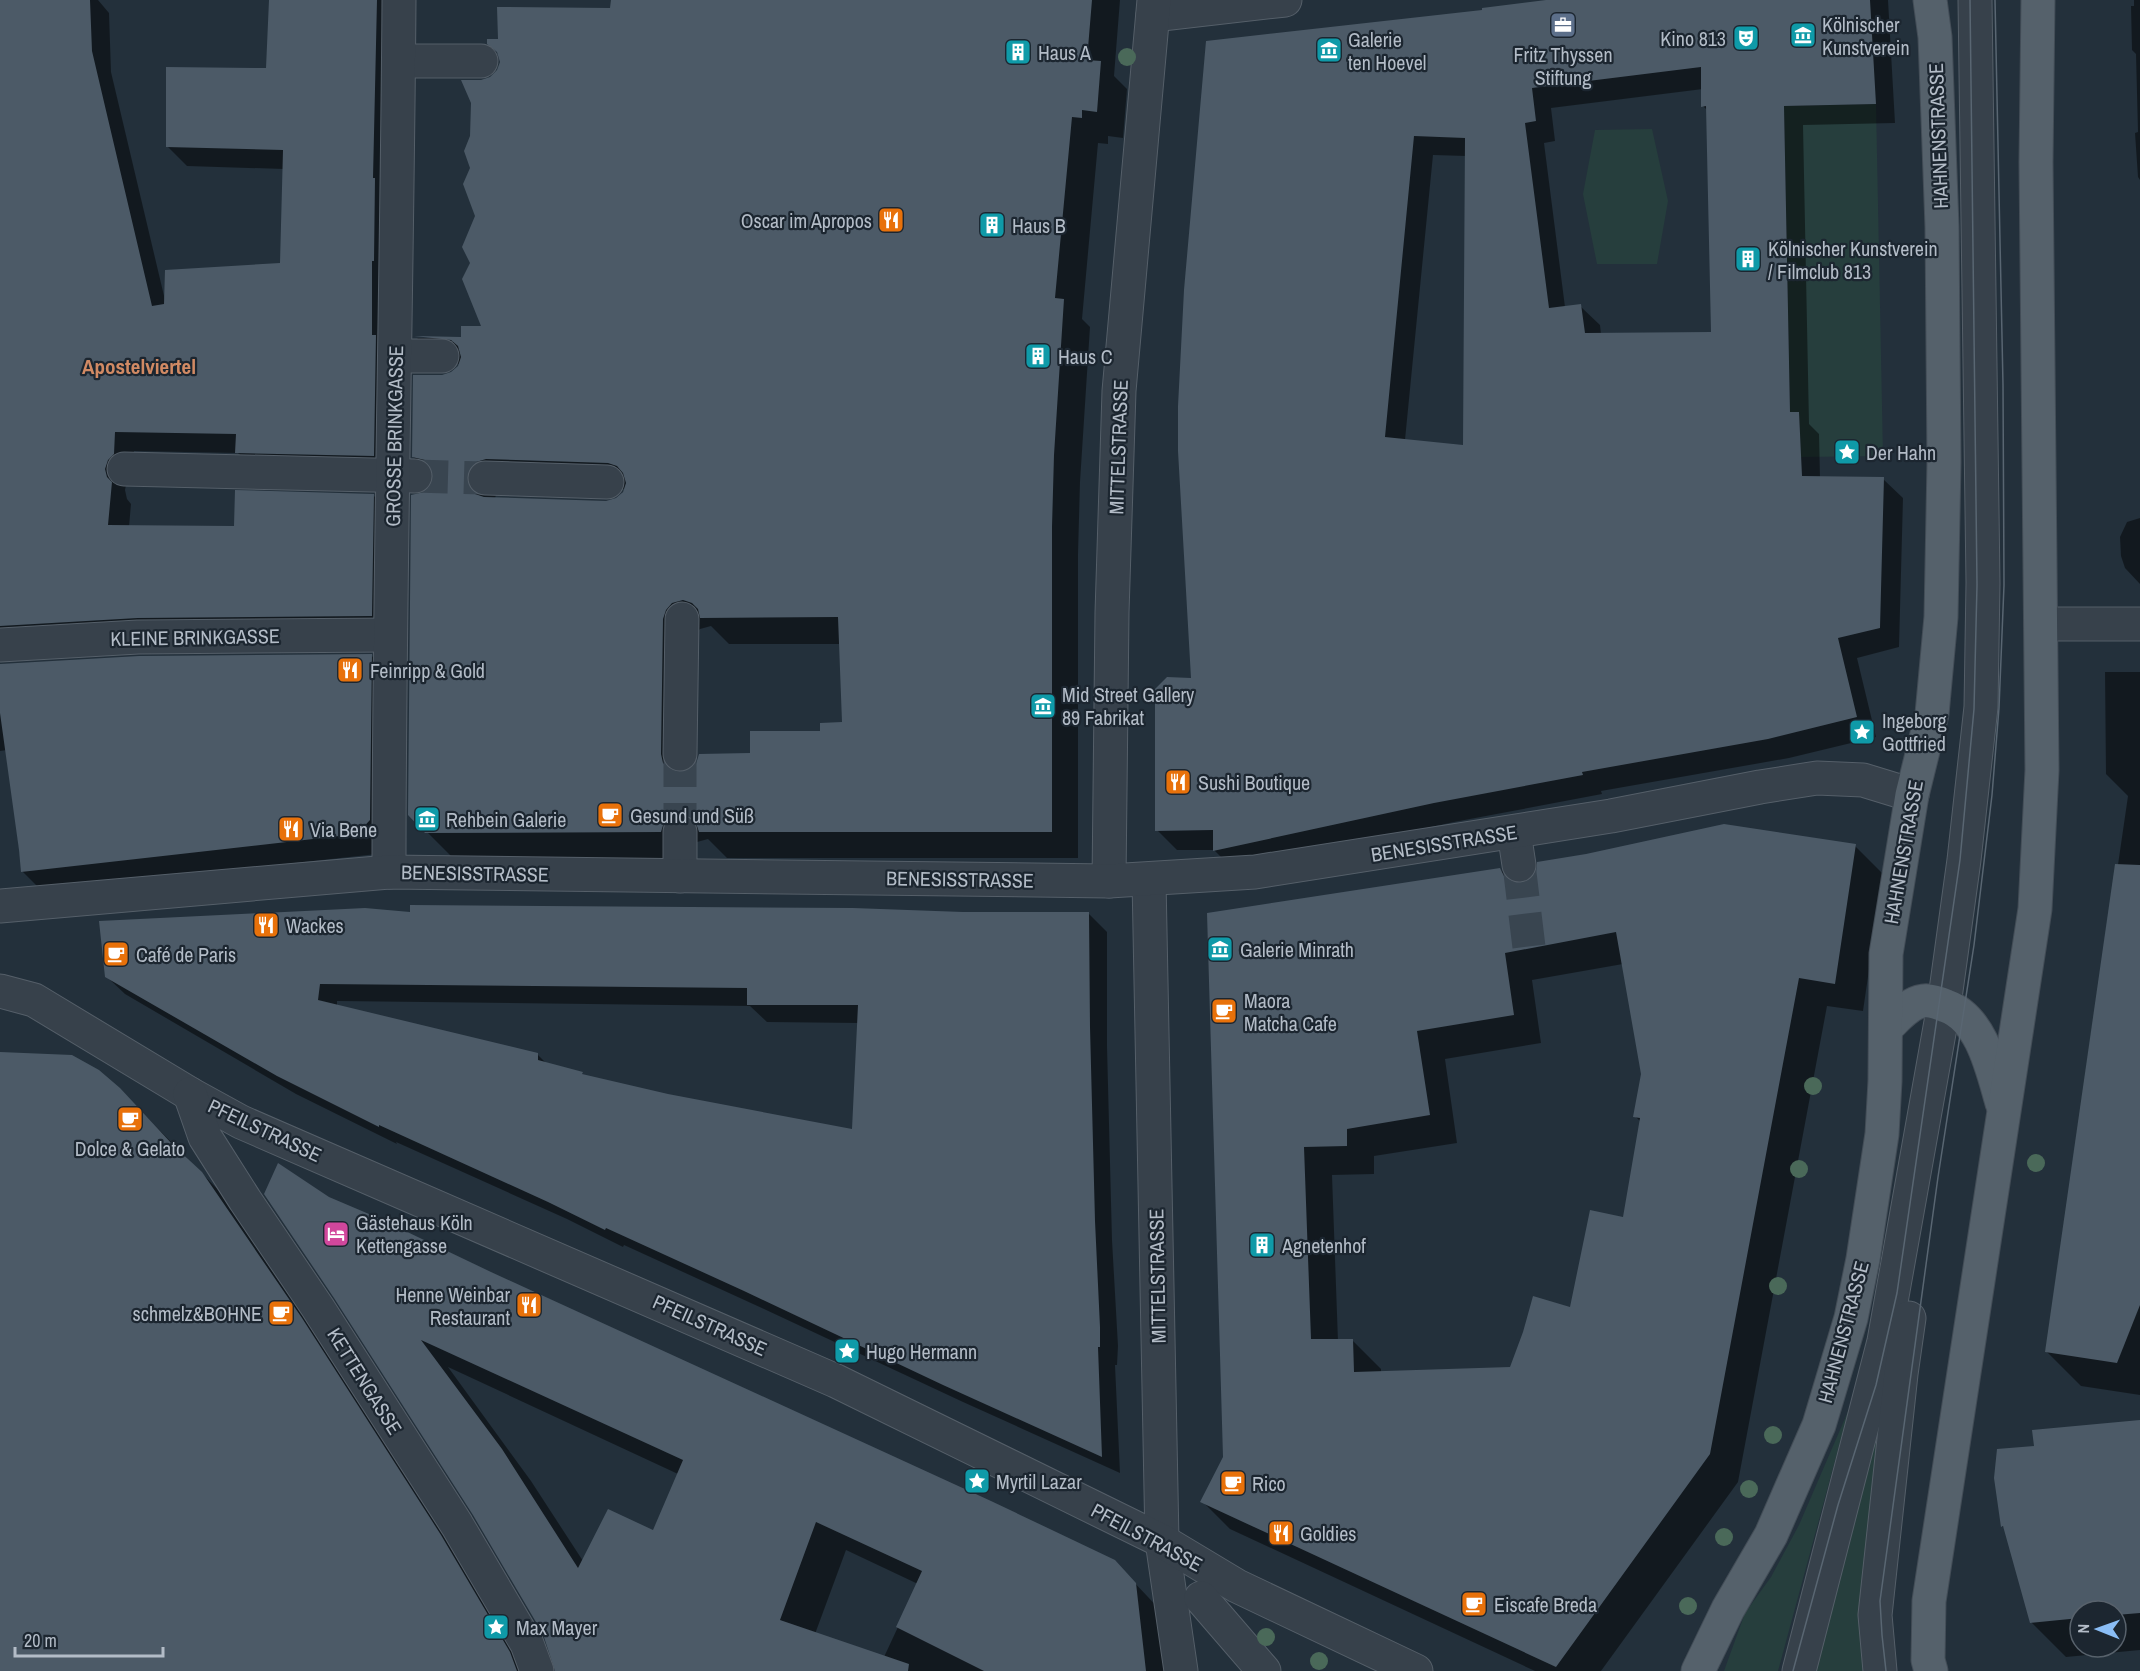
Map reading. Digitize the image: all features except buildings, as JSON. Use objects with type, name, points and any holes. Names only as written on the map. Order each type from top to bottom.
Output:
[{"type":"main road","name":"HAHNENSTRASSE","points":[[1698,1671],[1728,1609],[1771,1535],[1819,1425],[1851,1318],[1863,1259],[1882,1134],[1885,1081],[1886,954],[1912,795],[1932,714],[1942,605],[1944,462],[1942,227],[1935,37],[1930,0]]},
{"type":"main road","points":[[1931,1671],[1928,1660],[1929,1601],[2035,909],[2042,770],[2036,162],[2038,0]]},
{"type":"main road","points":[[1886,1028],[1908,1008],[1923,1001],[1950,1007],[1963,1014],[1985,1048],[2004,1110]]},
{"type":"street","name":"GROSSE BRINKGASSE","points":[[389,872],[389,635],[404,476],[396,356],[399,0]]},
{"type":"street","points":[[1153,8],[1285,0]]},
{"type":"street","points":[[1880,1671],[1875,1615],[1901,1374],[1950,1007],[1981,707],[1983,584],[1975,0]]},
{"type":"street","points":[[1798,1671],[1884,1341],[1950,1007],[1984,818],[1994,665],[1996,242],[1990,0]]},
{"type":"street","name":"MITTELSTRASSE","points":[[1109,881],[1112,613],[1119,391],[1153,8]]},
{"type":"street","points":[[399,61],[480,61]]},
{"type":"street","points":[[396,356],[442,356]]},
{"type":"street","points":[[123,469],[404,476]]},
{"type":"street","points":[[485,478],[607,482]]},
{"type":"street","points":[[680,754],[682,619]]},
{"type":"street","points":[[2042,624],[2140,624]]},
{"type":"street","name":"KLEINE BRINKGASSE","points":[[0,645],[138,637],[389,635]]},
{"type":"street","name":"BENESISSTRASSE","points":[[0,906],[389,872],[1149,880],[1255,872],[1514,832],[1633,812],[1760,786],[1817,778],[1863,780],[1912,795]]},
{"type":"street","points":[[680,832],[680,876]]},
{"type":"street","points":[[1514,832],[1519,865]]},
{"type":"street","name":"MITTELSTRASSE","points":[[1149,880],[1162,1541],[1181,1671]]},
{"type":"street","name":"PFEILSTRASSE","points":[[0,991],[34,1000],[241,1122],[836,1381],[1162,1541],[1237,1586],[1416,1671]]},
{"type":"street","name":"KETTENGASSE","points":[[190,1094],[205,1137],[457,1525],[526,1644],[537,1671]]},
{"type":"street","points":[[1202,1598],[1264,1671]]},
{"type":"green space","points":[[1876,104],[1883,456],[1801,457],[1799,413],[1790,412],[1784,106]]},
{"type":"green space","points":[[1652,129],[1668,201],[1657,264],[1597,264],[1583,194],[1595,130]]},
{"type":"green space","points":[[1891,1365],[1868,1671],[1806,1671]]},
{"type":"green space","points":[[1849,1409],[1778,1671],[1724,1671],[1745,1613],[1771,1577],[1799,1525]]},
{"type":"tunnel","points":[[415,476],[485,478]]},
{"type":"tunnel","points":[[680,754],[680,832]]},
{"type":"tunnel","points":[[1519,865],[1529,947]]},
{"type":"tram line","points":[[1793,1671],[1838,1505],[1876,1385],[1897,1293],[1960,860],[1974,709],[1977,585],[1970,0]]},
{"type":"tram line","points":[[1886,1671],[1880,1601],[1938,1177],[1974,945],[1992,795],[1999,708],[2004,585],[2003,385],[1995,0]]},
{"type":"place","name":"Fritz Thyssen Stiftung","points":[[1563,25]]},
{"type":"place","name":"Kölnischer Kunstverein","points":[[1803,35]]},
{"type":"place","name":"Kino 813","points":[[1746,38]]},
{"type":"place","name":"Galerie ten Hoevel","points":[[1329,50]]},
{"type":"place","name":"Haus A","points":[[1018,52]]},
{"type":"place","name":"Oscar im Apropos","points":[[891,220]]},
{"type":"place","name":"Haus B","points":[[992,225]]},
{"type":"place","name":"Kölnischer Kunstverein / Filmclub 813","points":[[1748,259]]},
{"type":"place","name":"Haus C","points":[[1038,356]]},
{"type":"place","name":"Der Hahn","points":[[1847,452]]},
{"type":"place","name":"Feinripp & Gold","points":[[350,670]]},
{"type":"place","name":"Mid Street Gallery 89 Fabrikat","points":[[1043,706]]},
{"type":"place","name":"Ingeborg Gottfried","points":[[1862,732]]},
{"type":"place","name":"Sushi Boutique","points":[[1178,782]]},
{"type":"place","name":"Gesund und Süß","points":[[610,815]]},
{"type":"place","name":"Rehbein Galerie","points":[[427,819]]},
{"type":"place","name":"Via Bene","points":[[291,829]]},
{"type":"place","name":"Wackes","points":[[266,925]]},
{"type":"place","name":"Galerie Minrath","points":[[1220,949]]},
{"type":"place","name":"Café de Paris","points":[[116,954]]},
{"type":"place","name":"Maora Matcha Cafe","points":[[1224,1011]]},
{"type":"place","name":"Dolce & Gelato","points":[[130,1119]]},
{"type":"place","name":"Gästehaus Köln Kettengasse","points":[[336,1234]]},
{"type":"place","name":"Agnetenhof","points":[[1262,1245]]},
{"type":"place","name":"Henne Weinbar Restaurant","points":[[529,1305]]},
{"type":"place","name":"schmelz&BOHNE","points":[[281,1313]]},
{"type":"place","name":"Hugo Hermann","points":[[847,1351]]},
{"type":"place","name":"Myrtil Lazar","points":[[977,1481]]},
{"type":"place","name":"Rico","points":[[1233,1483]]},
{"type":"place","name":"Goldies","points":[[1281,1533]]},
{"type":"place","name":"Eiscafe Breda","points":[[1474,1604]]},
{"type":"place","name":"Max Mayer","points":[[496,1627]]},
{"type":"district","name":"Apostelviertel","points":[[139,366]]}]
